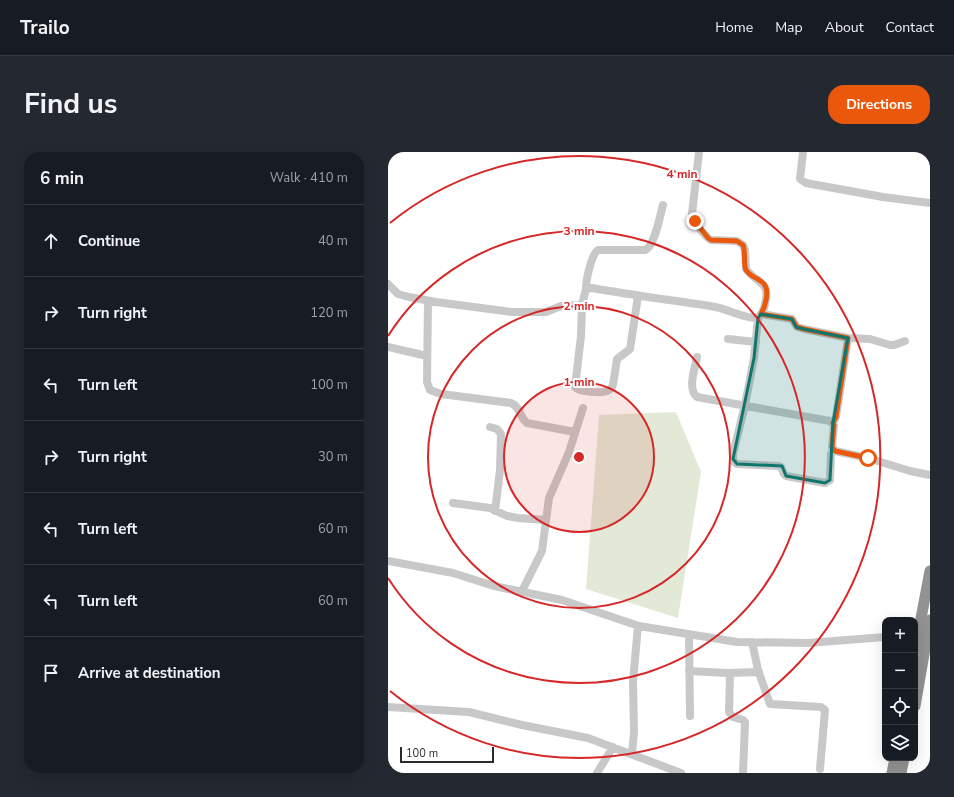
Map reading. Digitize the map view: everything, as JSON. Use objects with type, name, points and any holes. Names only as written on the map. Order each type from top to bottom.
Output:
[{"type":"highway","points":[[917,689],[930,571]]},
{"type":"highway","points":[[922,638],[930,620]]},
{"type":"highway","points":[[892,773],[894,761]]},
{"type":"highway","points":[[901,773],[903,761]]},
{"type":"street","points":[[699,152],[692,214],[693,218],[711,240],[737,241],[743,245],[745,250],[746,269],[748,273],[764,284],[766,288],[767,298],[760,316],[745,405],[733,454],[735,463],[778,466],[782,467],[786,476],[826,483],[829,482],[831,454],[833,450],[833,423],[836,417],[848,338]]},
{"type":"street","points":[[803,152],[800,178],[806,183],[883,197],[930,203]]},
{"type":"street","points":[[638,296],[630,349],[617,359],[611,389],[605,392],[580,391],[574,388],[582,336],[582,305],[595,252],[598,250],[645,250],[649,248],[663,205]]},
{"type":"street","points":[[388,284],[398,294],[428,301],[523,313],[546,312],[566,305],[582,305]]},
{"type":"street","points":[[586,289],[592,288],[711,306],[721,308],[735,314],[792,319],[797,327],[804,329],[848,338],[870,339],[890,345],[906,341]]},
{"type":"street","points":[[428,301],[427,386],[430,390],[436,393],[511,403],[516,405],[523,420],[527,423],[576,432]]},
{"type":"street","points":[[728,339],[756,342]]},
{"type":"street","points":[[388,346],[427,356]]},
{"type":"street","points":[[697,358],[692,386],[694,395],[697,397],[825,419],[833,423]]},
{"type":"street","points":[[522,591],[542,551],[549,498],[569,452],[583,408]]},
{"type":"street","points":[[490,427],[497,429],[501,434],[500,470],[495,510]]},
{"type":"street","points":[[833,450],[930,475]]},
{"type":"street","points":[[453,503],[490,508],[507,516],[546,520]]},
{"type":"street","points":[[388,561],[453,572],[494,586],[562,600],[638,626],[737,642],[808,643],[882,637]]},
{"type":"street","points":[[632,754],[634,732],[633,681],[638,626]]},
{"type":"street","points":[[689,634],[690,716]]},
{"type":"street","points":[[752,642],[759,672],[770,704],[821,707],[825,710],[820,769]]},
{"type":"street","points":[[690,671],[730,673],[759,672]]},
{"type":"street","points":[[730,673],[730,712],[733,717],[745,722],[743,773]]},
{"type":"street","points":[[388,707],[469,712],[522,725],[588,738],[681,773]]},
{"type":"street","points":[[596,773],[613,747]]},
{"type":"highlighted area","points":[[761,314],[792,319],[796,327],[848,338],[833,423],[830,480],[825,483],[786,476],[782,466],[737,464],[733,459],[754,358],[758,318]]},
{"type":"green space","points":[[676,412],[701,472],[678,618],[586,589],[599,415]]},
{"type":"route","points":[[695,221],[711,240],[737,241],[743,245],[745,250],[745,265],[748,273],[764,284],[766,288],[767,298],[761,314],[792,319],[797,327],[848,338],[836,417],[833,423],[832,447],[835,451],[868,458]]}]
